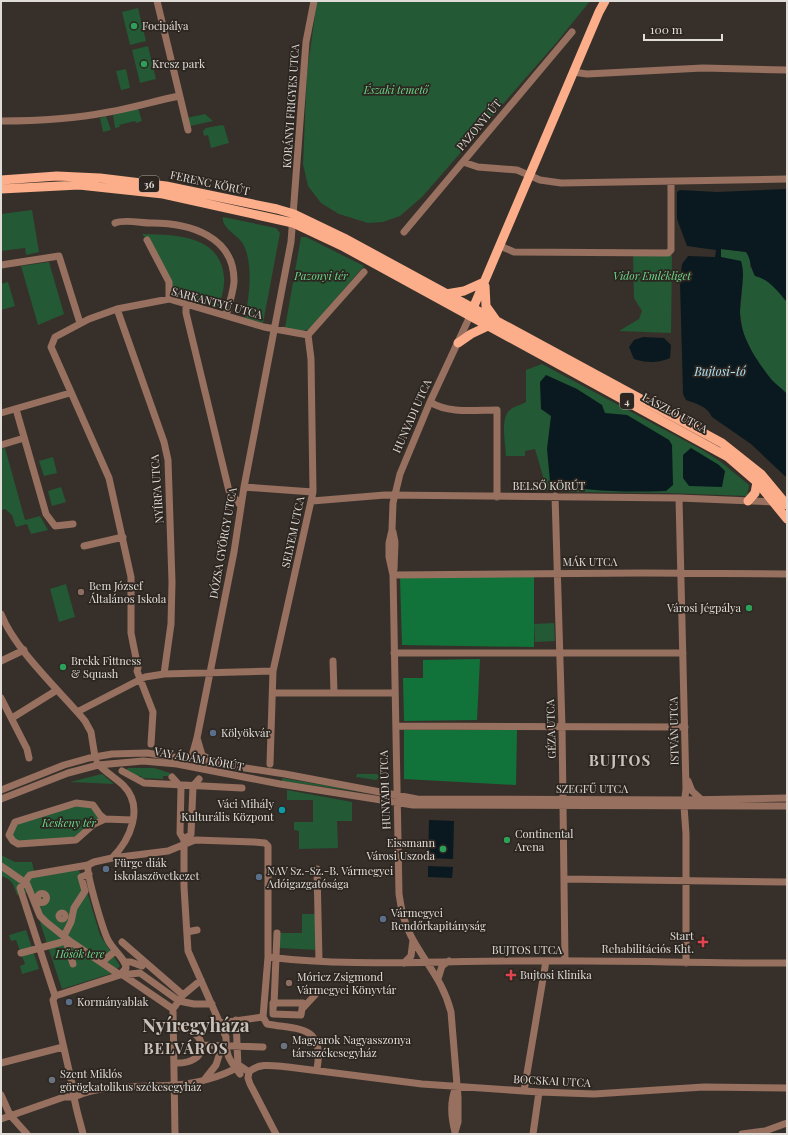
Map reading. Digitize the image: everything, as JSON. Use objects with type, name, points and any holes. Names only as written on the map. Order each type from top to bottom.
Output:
[{"type":"main road","name":"4","points":[[498,322],[486,306],[485,282],[529,175],[605,1]]},
{"type":"main road","name":"FERENC KÖRÚT","points":[[1,180],[57,176],[100,178],[166,186],[293,218]]},
{"type":"main road","name":"FERENC KÖRÚT","points":[[1,190],[57,185],[120,188],[164,194],[293,218]]},
{"type":"main road","name":"36","points":[[293,218],[344,238],[446,294],[472,312]]},
{"type":"main road","name":"36","points":[[293,218],[344,247],[472,312]]},
{"type":"main road","points":[[446,294],[464,291],[485,282]]},
{"type":"main road","name":"HUNYADI UTCA","points":[[472,312],[485,282]]},
{"type":"main road","name":"LÁSZLÓ UTCA","points":[[472,312],[498,322],[579,364],[681,426]]},
{"type":"main road","name":"LÁSZLÓ UTCA","points":[[472,312],[488,326],[700,436],[728,457],[757,482],[787,520]]},
{"type":"main road","points":[[458,343],[471,334],[488,326]]},
{"type":"main road","name":"LÁSZLÓ UTCA","points":[[700,436],[722,442],[750,464],[786,503]]},
{"type":"main road","points":[[748,501],[755,493],[757,482]]},
{"type":"street","points":[[157,1],[178,96],[188,130]]},
{"type":"street","name":"KORÁNYI FRIGYES UTCA","points":[[293,218],[306,42],[314,1]]},
{"type":"street","name":"PAZONYI ÚT","points":[[404,232],[572,32]]},
{"type":"street","points":[[573,72],[587,74],[702,68],[787,70]]},
{"type":"street","points":[[1,121],[31,121],[76,117],[109,112],[178,96]]},
{"type":"street","points":[[463,162],[478,167],[517,170],[540,180],[560,183],[787,179]]},
{"type":"street","points":[[500,246],[514,252],[668,253],[671,250],[671,182]]},
{"type":"street","points":[[293,218],[291,242],[275,329],[308,336],[364,272]]},
{"type":"street","points":[[115,223],[160,223],[182,225],[211,236],[227,254],[231,264],[234,282],[226,316]]},
{"type":"street","points":[[146,240],[169,282],[169,299]]},
{"type":"street","points":[[1,266],[59,256],[80,323]]},
{"type":"street","name":"SARKANTYÚ UTCA","points":[[151,744],[154,712],[140,679],[130,633],[131,578],[109,478],[70,393],[51,347],[55,337],[80,323],[118,310],[169,299],[275,329]]},
{"type":"street","points":[[186,303],[186,313],[229,492],[241,506]]},
{"type":"street","name":"NYÍRFA UTCA","points":[[118,310],[162,436],[168,460],[172,582],[171,624],[164,674]]},
{"type":"street","name":"HUNYADI UTCA","points":[[455,1133],[458,1122],[458,1097],[456,1087],[453,1023],[448,1000],[438,978],[413,940],[404,919],[399,894],[393,575],[389,557],[389,543],[392,530],[395,495],[400,474],[430,402],[472,312]]},
{"type":"street","name":"DÓZSA GYÖRGY UTCA","points":[[190,764],[197,738],[234,552],[244,486],[275,329]]},
{"type":"street","name":"SELYEM UTCA","points":[[270,764],[274,693],[272,689],[273,671],[313,492],[311,359],[308,336]]},
{"type":"street","points":[[1,413],[16,410],[70,393]]},
{"type":"street","points":[[430,402],[438,407],[447,409],[497,410],[497,497]]},
{"type":"street","points":[[16,410],[46,514],[51,523],[55,526],[60,527],[73,524]]},
{"type":"street","points":[[1,445],[24,438]]},
{"type":"street","points":[[244,486],[313,492]]},
{"type":"street","name":"BELSŐ KÖRÚT","points":[[312,501],[395,495],[680,498],[786,503]]},
{"type":"street","name":"GÉZA UTCA","points":[[555,496],[564,803],[565,960]]},
{"type":"street","name":"ISTVÁN UTCA","points":[[680,498],[686,776],[684,803],[686,834],[686,963]]},
{"type":"street","points":[[84,546],[123,537]]},
{"type":"street","name":"MÁK UTCA","points":[[393,575],[787,574]]},
{"type":"street","points":[[1,614],[9,632],[57,690],[86,721],[91,732],[94,760],[130,794],[134,805],[132,830],[123,845],[112,858]]},
{"type":"street","points":[[1,660],[24,650]]},
{"type":"street","points":[[394,653],[683,653]]},
{"type":"street","points":[[333,660],[334,693]]},
{"type":"street","points":[[78,712],[140,679],[164,674],[273,671]]},
{"type":"street","points":[[12,718],[57,690]]},
{"type":"street","points":[[274,693],[395,693]]},
{"type":"street","points":[[1,698],[27,749],[29,758]]},
{"type":"street","points":[[396,726],[685,727]]},
{"type":"street","points":[[197,738],[202,754],[218,765]]},
{"type":"street","name":"VAY ÁDÁM KÖRÚT","points":[[1,798],[68,773],[94,760],[112,754],[147,753],[190,764],[397,804]]},
{"type":"street","name":"VAY ÁDÁM KÖRÚT","points":[[1,790],[64,765],[94,760],[218,765],[285,774],[397,795]]},
{"type":"street","points":[[123,786],[120,775],[128,762]]},
{"type":"street","points":[[122,771],[144,783],[242,788]]},
{"type":"street","points":[[686,776],[692,791],[702,800]]},
{"type":"street","points":[[172,777],[181,788],[180,833],[184,842],[184,887],[190,958],[226,1038],[216,1065],[205,1079]]},
{"type":"street","points":[[1,786],[16,779],[30,778]]},
{"type":"street","points":[[184,842],[191,834],[193,786],[199,779]]},
{"type":"street","name":"SZEGFŰ UTCA","points":[[397,795],[417,799],[564,803]]},
{"type":"street","name":"SZEGFŰ UTCA","points":[[684,803],[702,800],[787,798]]},
{"type":"street","points":[[105,819],[100,816],[93,805],[76,803],[15,822],[9,835],[13,842],[18,844],[76,840],[94,824],[105,819],[132,820]]},
{"type":"street","name":"SZEGFŰ UTCA","points":[[397,804],[684,803],[787,806]]},
{"type":"street","points":[[21,885],[30,875],[88,865],[112,858],[168,850],[184,842],[195,840],[265,843],[270,850],[268,957],[263,1017],[267,1024],[301,1028],[313,1036],[316,1041],[318,1052],[317,1069]]},
{"type":"street","points":[[123,845],[126,854],[132,856]]},
{"type":"street","points":[[88,865],[89,874],[105,933],[114,952],[125,962],[126,968],[122,975]]},
{"type":"street","points":[[1,866],[21,885],[55,996],[53,1000],[83,1133]]},
{"type":"street","points":[[317,869],[319,961]]},
{"type":"street","points":[[74,964],[67,940],[74,908],[85,891],[81,877],[89,874]]},
{"type":"street","points":[[564,879],[686,882],[787,882]]},
{"type":"street","points":[[21,885],[27,884],[36,900],[40,916],[67,940],[174,1009]]},
{"type":"street","points":[[51,925],[62,917],[71,922]]},
{"type":"street","points":[[179,930],[197,930]]},
{"type":"street","points":[[277,933],[274,1004],[272,1003],[274,1014],[301,1015],[303,1008],[315,995]]},
{"type":"street","points":[[21,953],[67,940]]},
{"type":"street","points":[[404,963],[411,956],[413,940]]},
{"type":"street","points":[[122,942],[181,998]]},
{"type":"street","points":[[102,962],[114,952]]},
{"type":"street","name":"BUJTOS UTCA","points":[[268,957],[319,961],[404,963],[565,960],[686,963],[787,963]]},
{"type":"street","points":[[438,978],[442,966],[451,961]]},
{"type":"street","points":[[524,1091],[546,961]]},
{"type":"street","points":[[125,962],[131,962],[142,966]]},
{"type":"street","points":[[55,996],[122,975],[140,973],[181,998],[194,1004],[212,1004]]},
{"type":"street","points":[[175,1134],[174,1009],[181,998],[201,980]]},
{"type":"street","points":[[274,1004],[303,1003],[303,1008]]},
{"type":"street","points":[[274,1004],[303,1008]]},
{"type":"street","points":[[288,1014],[290,1006]]},
{"type":"street","points":[[219,1021],[263,1017]]},
{"type":"street","points":[[236,1020],[238,1070]]},
{"type":"street","points":[[174,1026],[186,1027],[194,1032],[199,1037],[201,1045],[201,1052],[196,1058],[188,1062],[174,1063]]},
{"type":"street","points":[[201,1045],[263,1047]]},
{"type":"street","points":[[224,1046],[228,1057],[238,1070]]},
{"type":"street","points":[[1,1063],[63,1047]]},
{"type":"street","name":"BOCSKAI UTCA","points":[[249,1072],[256,1067],[264,1066],[317,1069],[388,1080],[456,1087],[594,1094],[704,1087],[787,1088]]},
{"type":"street","points":[[1,1119],[64,1097],[81,1097],[81,1094],[125,1086],[174,1085],[205,1079],[238,1070],[243,1067],[249,1072],[248,1078],[250,1084],[276,1134]]},
{"type":"street","points":[[73,1088],[80,1090],[81,1094]]},
{"type":"street","points":[[533,1134],[539,1092]]},
{"type":"street","points":[[1,1095],[10,1115],[27,1134]]},
{"type":"street","points":[[1,1112],[10,1115]]},
{"type":"street","points":[[742,1134],[765,1132],[787,1123]]},
{"type":"green space","name":"Északi temető","points":[[317,1],[590,1],[557,42],[422,197],[400,216],[383,222],[368,223],[339,214],[321,203],[308,186],[303,164],[307,72]]},
{"type":"green space","name":"Focipálya","points":[[138,8],[146,41],[130,45],[122,12]]},
{"type":"green space","name":"Kresz park","points":[[148,46],[156,79],[140,83],[132,50]]},
{"type":"green space","points":[[126,69],[130,88],[121,90],[116,71]]},
{"type":"green space","points":[[138,108],[142,121],[119,125],[120,127],[115,128],[113,115]]},
{"type":"green space","points":[[205,114],[213,121],[190,126],[186,118]]},
{"type":"green space","points":[[106,116],[111,130],[103,132],[100,118]]},
{"type":"green space","points":[[222,125],[224,126],[229,143],[211,148],[208,135],[204,136],[203,131],[206,128]]},
{"type":"green space","points":[[32,210],[39,252],[26,255],[25,248],[1,251],[1,214]]},
{"type":"green space","points":[[223,217],[276,228],[280,233],[263,323],[245,318],[250,281],[249,261],[243,244],[227,228],[223,221]]},
{"type":"green space","points":[[142,234],[168,235],[194,240],[205,245],[214,252],[221,263],[224,277],[219,308],[170,292],[147,240]]},
{"type":"green space","name":"Pazonyi tér","points":[[301,237],[306,237],[364,266],[309,329],[303,331],[285,328]]},
{"type":"green space","points":[[721,249],[746,252],[750,258],[750,267],[774,286],[787,302],[787,394],[771,380],[753,354],[743,333],[740,312],[742,292],[721,257]]},
{"type":"green space","name":"Vidor Emlékliget","points":[[633,254],[672,255],[671,333],[619,331],[639,319],[642,311],[634,298]]},
{"type":"green space","points":[[49,262],[64,314],[38,325],[21,266]]},
{"type":"green space","points":[[8,282],[15,306],[1,310],[1,284]]},
{"type":"green space","points":[[542,364],[704,451],[721,462],[749,485],[747,496],[547,490],[535,449],[525,451],[525,456],[506,456],[504,431],[507,413],[511,409],[526,402],[526,370]]},
{"type":"green space","points":[[5,448],[25,520],[40,516],[48,530],[31,534],[27,524],[16,527],[12,515],[5,509],[2,510],[1,449]]},
{"type":"green space","points":[[53,457],[57,473],[44,476],[39,461]]},
{"type":"green space","points":[[61,487],[66,502],[52,506],[48,491]]},
{"type":"green space","points":[[400,577],[534,577],[534,647],[402,645]]},
{"type":"green space","points":[[66,584],[75,617],[59,622],[50,589]]},
{"type":"green space","points":[[554,623],[555,641],[535,642],[534,624]]},
{"type":"green space","points":[[480,659],[477,720],[404,721],[403,678],[423,678],[423,660]]},
{"type":"green space","points":[[404,730],[517,730],[516,785],[404,779]]},
{"type":"green space","points":[[128,768],[154,768],[170,773],[170,776],[163,776],[163,779],[131,776],[124,771]]},
{"type":"green space","points":[[102,774],[114,784],[70,782]]},
{"type":"green space","points":[[357,774],[377,774],[379,777],[376,780],[356,777]]},
{"type":"green space","points":[[282,778],[376,794],[282,781]]},
{"type":"green space","points":[[287,790],[352,802],[352,821],[337,821],[338,848],[299,849],[299,831],[294,830],[294,822],[313,822],[313,800],[287,800]]},
{"type":"green space","name":"Keskeny tér","points":[[92,806],[99,819],[75,839],[18,843],[10,835],[16,823],[63,807]]},
{"type":"green space","name":"Hősök tere","points":[[1,855],[15,862],[32,862],[35,876],[78,869],[83,878],[100,935],[120,966],[113,973],[62,989],[30,892],[17,895],[12,883],[8,879],[1,876]]},
{"type":"green space","points":[[302,914],[319,914],[319,950],[279,948],[277,933],[302,933]]},
{"type":"green space","points":[[26,930],[39,969],[22,974],[20,966],[25,964],[16,940],[11,941],[9,935]]},
{"type":"water","name":"Bujtosi-tó","points":[[787,189],[787,302],[769,283],[755,276],[746,252],[721,249],[721,257],[741,261],[743,273],[740,319],[745,338],[765,372],[787,394],[787,478],[751,444],[712,417],[707,410],[698,404],[686,400],[683,394],[680,281],[682,264],[688,256],[715,257],[716,250],[687,246],[677,219],[677,192],[680,190],[717,192]]},
{"type":"water","points":[[643,337],[664,338],[671,345],[670,358],[652,362],[634,359],[629,347],[634,340]]},
{"type":"water","points":[[546,375],[577,389],[602,405],[605,413],[627,415],[669,440],[672,445],[673,485],[666,491],[607,491],[577,488],[550,481],[547,449],[551,416],[541,409],[540,382]]},
{"type":"water","points":[[691,448],[719,465],[725,471],[722,487],[689,486],[683,478],[683,455]]},
{"type":"water","points":[[429,820],[454,821],[453,859],[428,858]]},
{"type":"water","points":[[428,866],[453,867],[452,878],[428,877]]},
{"type":"place","name":"Focipálya","points":[[134,26]]},
{"type":"place","name":"Kresz park","points":[[144,64]]},
{"type":"place","name":"Bem József Általános Iskola","points":[[81,592]]},
{"type":"place","name":"Városi Jégpálya","points":[[749,608]]},
{"type":"place","name":"Brekk Fittness & Squash","points":[[63,667]]},
{"type":"place","name":"Kölyökvár","points":[[213,733]]},
{"type":"place","name":"Váci Mihály Kulturális Központ","points":[[282,810]]},
{"type":"place","name":"Continental Arena","points":[[507,840]]},
{"type":"place","name":"Eissmann Városi Uszoda","points":[[443,849]]},
{"type":"place","name":"Fürge diák iskolaszövetkezet","points":[[106,869]]},
{"type":"place","name":"NAV Sz.-Sz.-B. Vármegyei Adóigazgatósága","points":[[259,877]]},
{"type":"place","name":"Vármegyei Rendőrkapitányság","points":[[383,919]]},
{"type":"place","name":"Start Rehabilitációs Kht.","points":[[703,942]]},
{"type":"place","name":"Bujtosi Klinika","points":[[511,975]]},
{"type":"place","name":"Móricz Zsigmond Vármegyei Könyvtár","points":[[289,983]]},
{"type":"place","name":"Kormányablak","points":[[69,1002]]},
{"type":"place","name":"Magyarok Nagyasszonya társszékesegyház","points":[[284,1046]]},
{"type":"place","name":"Szent Miklós görögkatolikus székesegyház","points":[[52,1080]]},
{"type":"district","name":"BUJTOS","points":[[620,761]]},
{"type":"district","name":"Nyíregyháza","points":[[196,1025]]},
{"type":"district","name":"BELVÁROS","points":[[186,1049]]}]
